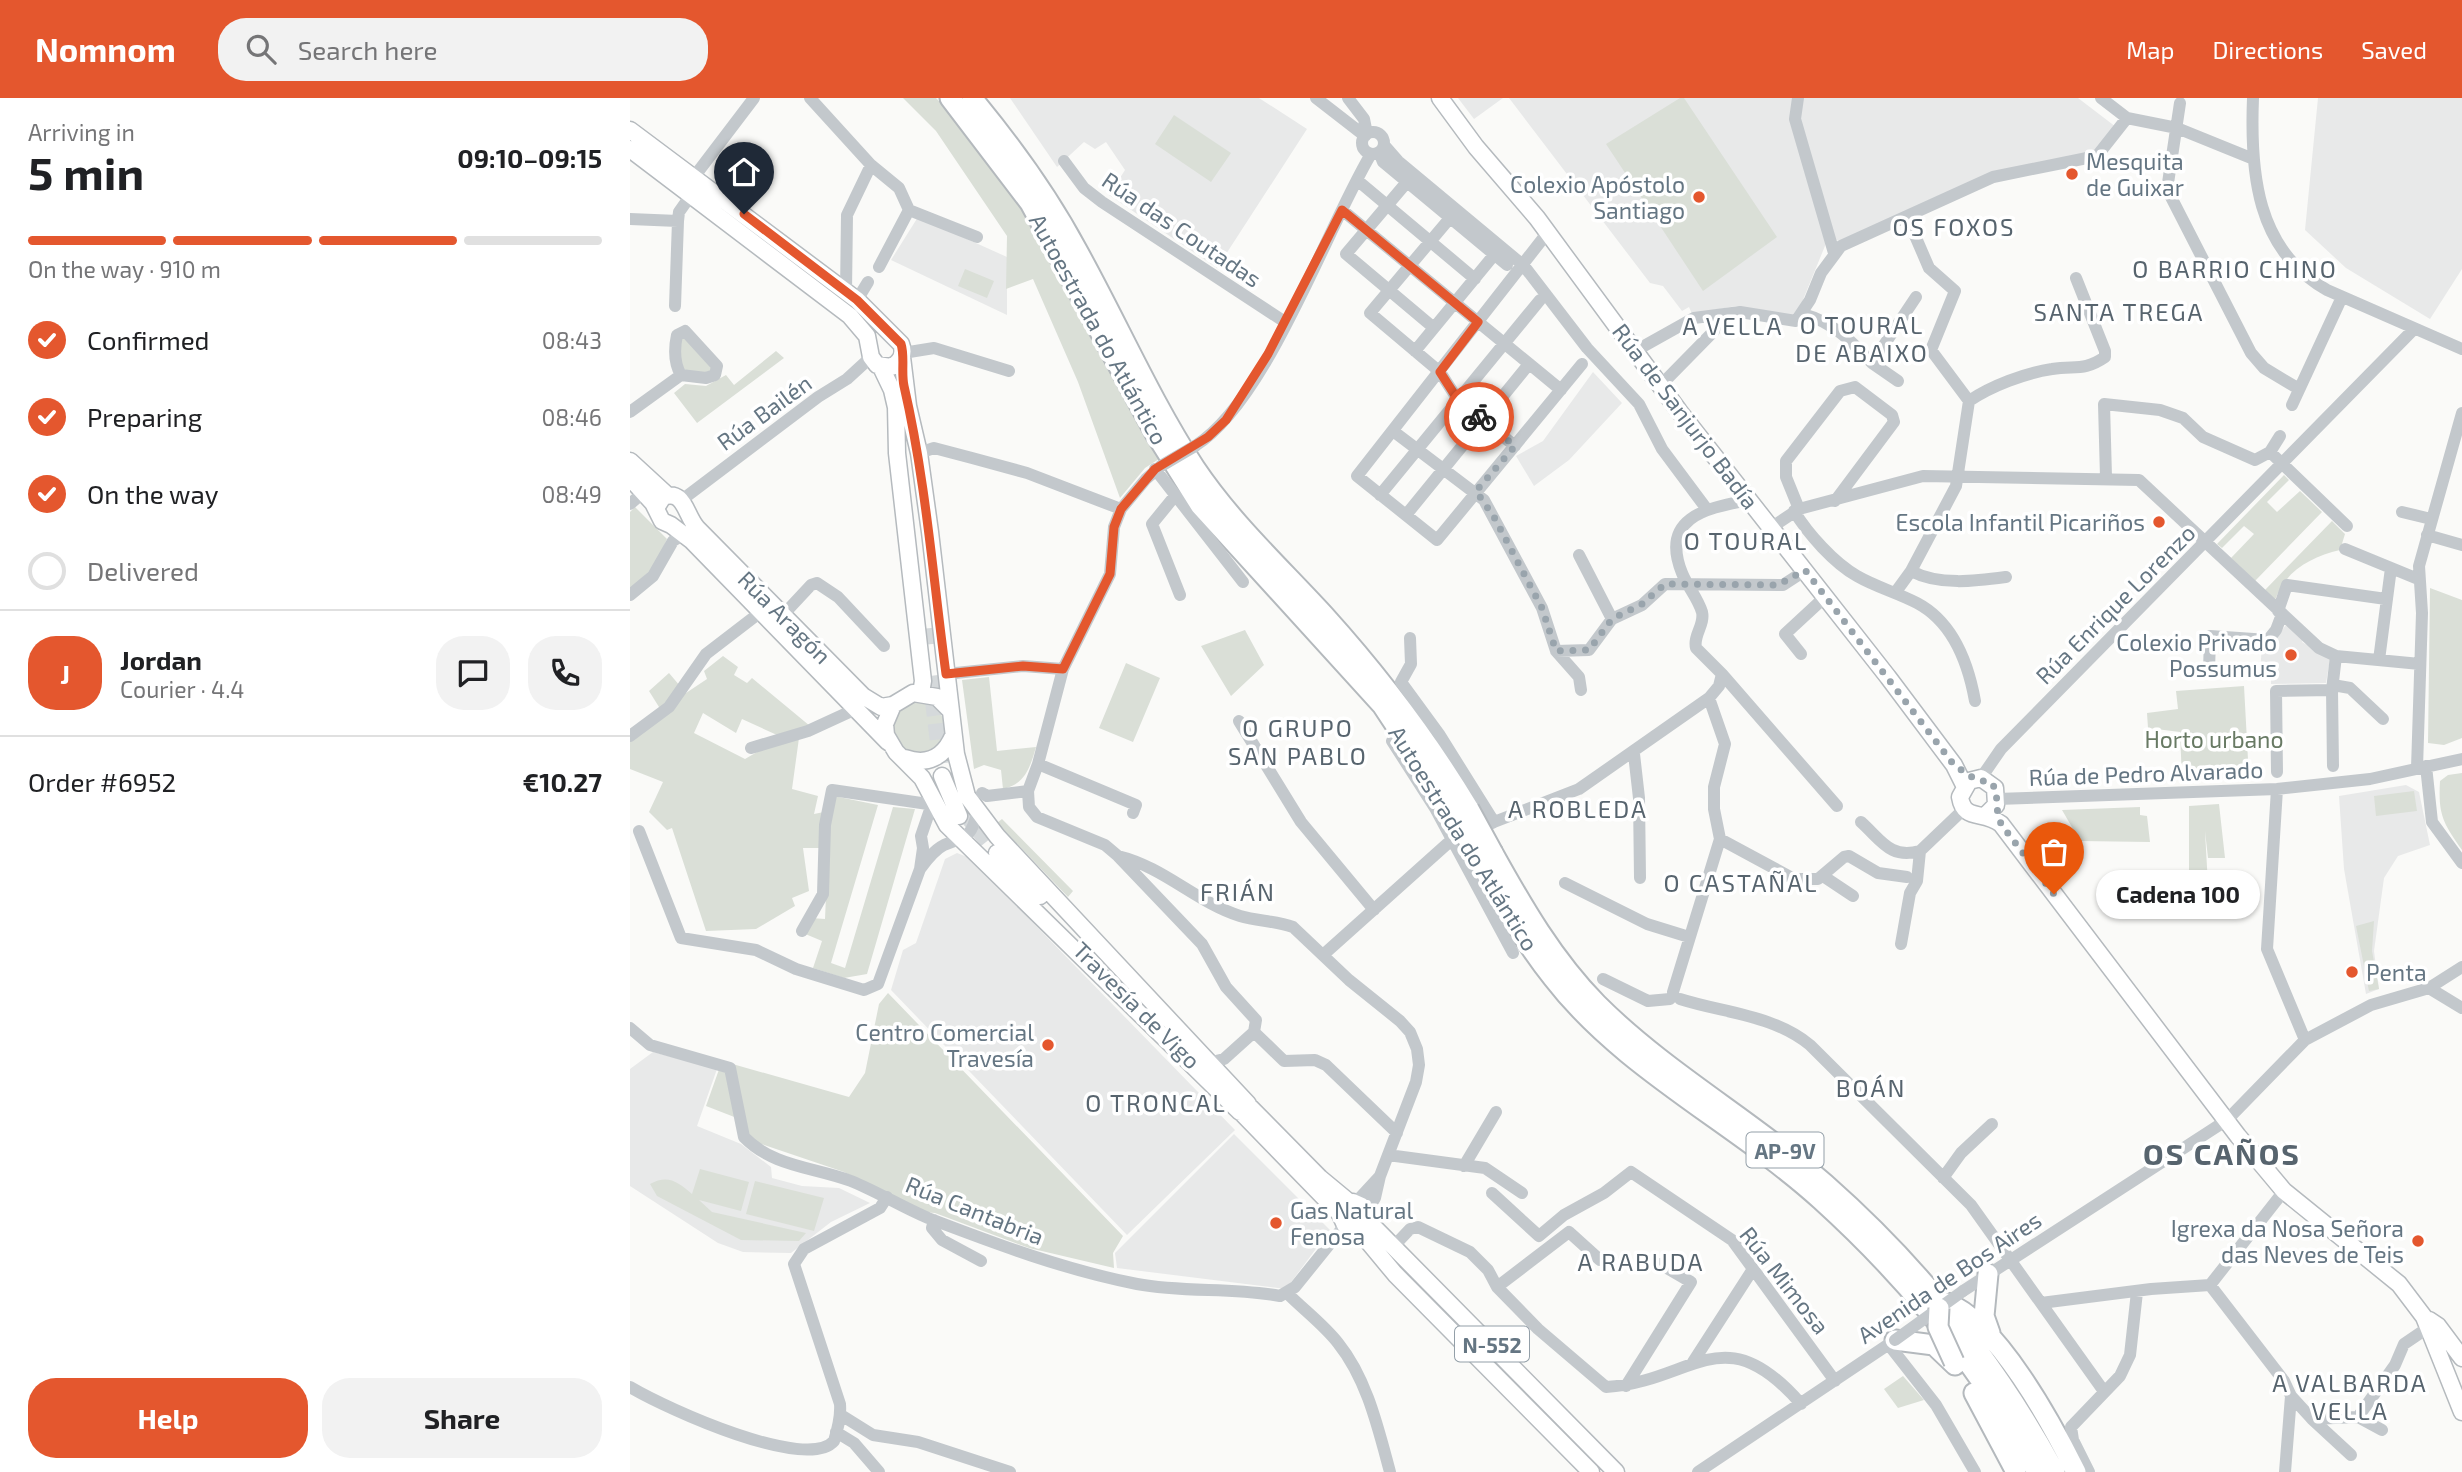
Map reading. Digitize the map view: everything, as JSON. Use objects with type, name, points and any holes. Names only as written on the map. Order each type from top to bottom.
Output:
[{"type":"highway","name":"Autoestrada do Atlántico","points":[[950,98],[1030,202],[1156,435],[1194,496],[1382,705],[1462,813]]},
{"type":"highway","name":"Autoestrada do Atlántico","points":[[972,98],[1028,172],[1076,248],[1170,427],[1196,469],[1252,542],[1372,669],[1438,758],[1516,926],[1546,969],[1589,1017],[1657,1073],[1762,1150],[1822,1201],[1892,1271],[1967,1360],[2037,1472]]},
{"type":"highway","name":"Autoestrada do Atlántico","points":[[1486,857],[1549,947],[1598,1005],[1826,1184],[1913,1269],[1984,1359],[2054,1472]]},
{"type":"highway","points":[[1988,1274],[1983,1316],[1992,1338]]},
{"type":"highway","points":[[2016,1472],[1983,1408],[1954,1362],[1938,1327],[1942,1306],[1971,1316],[1992,1338],[2034,1398],[2076,1472]]},
{"type":"highway","points":[[1892,1343],[1934,1345],[1954,1362]]},
{"type":"main road","name":"Rúa de Sanjurjo Badía","points":[[1440,98],[1476,147],[1548,232],[1660,386],[1954,765],[1974,781],[1992,783],[1993,806],[2001,824],[2284,1191],[2399,1284],[2427,1322]]},
{"type":"main road","points":[[630,130],[851,296],[898,340],[902,355],[902,406],[897,453],[923,681],[921,692]]},
{"type":"main road","points":[[630,149],[833,301],[861,328],[874,358],[902,406],[919,453],[937,675]]},
{"type":"main road","points":[[874,358],[875,339],[890,335]]},
{"type":"main road","points":[[874,358],[891,367],[902,355]]},
{"type":"main road","points":[[902,406],[928,629]]},
{"type":"main road","name":"Rúa Aragón","points":[[630,461],[678,501],[697,528],[870,701],[881,706],[893,705]]},
{"type":"main road","points":[[630,478],[656,508]]},
{"type":"main road","points":[[656,508],[659,499],[678,501],[678,529]]},
{"type":"main road","name":"Rúa Aragón","points":[[656,508],[662,522],[678,529],[858,708],[890,744]]},
{"type":"main road","points":[[930,651],[949,709],[954,727],[953,736],[942,753],[924,762],[905,758],[890,744],[885,724],[893,705],[905,696],[921,692],[937,697],[949,709]]},
{"type":"main road","name":"N-552","points":[[953,736],[966,813],[1212,1062],[1244,1108]]},
{"type":"main road","name":"N-552","points":[[905,758],[922,778],[941,817],[961,840],[979,853],[1097,974],[1244,1108]]},
{"type":"main road","points":[[944,774],[966,813]]},
{"type":"main road","name":"Rúa de Sanjurjo Badía","points":[[1974,781],[1960,797],[1964,809],[1975,815],[1993,806]]},
{"type":"main road","name":"Travesía de Vigo","points":[[995,855],[1244,1108],[1320,1178],[1354,1214],[1394,1246],[1616,1472]]},
{"type":"main road","name":"Travesía de Vigo","points":[[1354,1214],[1395,1275],[1591,1472]]},
{"type":"main road","points":[[2427,1322],[2438,1326],[2462,1358],[2455,1362],[2449,1372]]},
{"type":"main road","points":[[2427,1322],[2458,1391],[2462,1412]]},
{"type":"street","points":[[694,177],[754,98]]},
{"type":"street","points":[[810,98],[871,165],[899,188],[909,210],[977,237]]},
{"type":"street","points":[[1316,98],[1366,135],[1379,134],[1378,150],[1383,162],[1507,265]]},
{"type":"street","points":[[1348,98],[1364,119],[1366,135]]},
{"type":"street","points":[[1798,98],[1796,119],[1834,253]]},
{"type":"street","points":[[2101,98],[2127,118],[2177,128],[2251,158]]},
{"type":"street","points":[[2253,98],[2251,158],[2258,198],[2290,260],[2307,278],[2342,297],[2462,349]]},
{"type":"street","points":[[2180,103],[2168,183],[2171,197],[2250,353],[2264,368],[2299,389]]},
{"type":"street","points":[[1635,351],[1694,318],[1740,312],[1796,321],[1834,253],[1841,246],[1993,177],[2097,156],[2104,151],[2127,118]]},
{"type":"street","points":[[1212,1062],[1224,1059],[1254,1031],[1256,1020],[1226,987],[1202,944],[1118,856],[1105,845],[1037,817],[1029,807],[1028,791],[1038,764],[1063,669],[1110,574],[1114,527],[1121,509],[1154,471],[1195,446],[1226,420],[1259,370],[1357,180],[1378,150]]},
{"type":"street","points":[[1378,150],[1398,161],[1524,266],[1587,348],[1639,404],[1662,449],[1706,508]]},
{"type":"street","name":"Rúa das Coutadas","points":[[1064,161],[1084,188],[1102,202],[1285,322]]},
{"type":"street","points":[[851,296],[847,215],[871,165]]},
{"type":"street","points":[[1357,180],[1475,279]]},
{"type":"street","points":[[1406,182],[1346,254],[1434,328]]},
{"type":"street","points":[[675,306],[679,212],[691,195]]},
{"type":"street","points":[[878,267],[909,210]]},
{"type":"street","points":[[1342,210],[1561,390]]},
{"type":"street","points":[[1895,593],[1911,571],[1959,475],[1969,401],[1931,350],[1955,291],[1929,268],[1907,217]]},
{"type":"street","points":[[1450,218],[1370,313],[1440,372],[1458,400],[1515,446]]},
{"type":"street","points":[[630,219],[678,221]]},
{"type":"street","points":[[1548,232],[1357,476],[1437,540],[1582,364]]},
{"type":"street","points":[[1415,351],[1494,255]]},
{"type":"street","points":[[1969,401],[1984,391],[2051,369],[2088,368],[2105,357],[2076,278]]},
{"type":"street","points":[[851,296],[868,282]]},
{"type":"street","points":[[2292,405],[2342,297]]},
{"type":"street","points":[[1872,363],[1916,298]]},
{"type":"street","points":[[1380,495],[1540,300]]},
{"type":"street","points":[[1802,314],[1819,318],[1844,334],[1872,363],[1898,381]]},
{"type":"street","points":[[1660,386],[1714,331],[1717,316]]},
{"type":"street","name":"Rúa Enrique Lorenzo","points":[[1974,781],[2001,749],[2414,328]]},
{"type":"street","points":[[902,355],[934,348],[1009,371]]},
{"type":"street","name":"Rúa Bailén","points":[[678,501],[874,358]]},
{"type":"street","points":[[1406,515],[1529,364]]},
{"type":"street","points":[[630,412],[681,376]]},
{"type":"street","points":[[1835,501],[1894,422],[1892,415],[1855,387],[1840,391],[1786,461],[1786,477],[1796,510],[1802,525],[1857,576],[1917,603],[1940,620],[1958,645],[1968,670],[1975,701]]},
{"type":"street","points":[[2106,477],[2104,404],[2160,410],[2183,418],[2203,437],[2255,460],[2270,452],[2280,436]]},
{"type":"street","points":[[2462,413],[2431,519],[2418,579],[2422,613],[2422,767],[2432,822],[2462,863]]},
{"type":"street","points":[[1393,431],[1442,471],[1476,491],[1494,517],[1542,608],[1556,651],[1579,677],[1581,690]]},
{"type":"street","points":[[919,453],[934,449],[983,460],[1027,473],[1121,509]]},
{"type":"street","points":[[2270,452],[2347,526]]},
{"type":"street","points":[[1154,471],[1243,582]]},
{"type":"street","points":[[1772,527],[1796,510],[1923,476],[2106,477],[2146,483],[2319,648],[2336,656],[2420,664]]},
{"type":"street","points":[[630,504],[644,492]]},
{"type":"street","points":[[1174,497],[1152,524],[1180,595]]},
{"type":"street","points":[[1748,500],[1706,508],[1686,523],[1679,540],[1678,560],[1703,615],[1695,639],[1696,649],[1722,674],[1837,806]]},
{"type":"street","points":[[2402,512],[2431,519]]},
{"type":"street","points":[[630,595],[653,576],[678,529]]},
{"type":"street","points":[[2427,535],[2462,545]]},
{"type":"street","points":[[2345,549],[2418,579]]},
{"type":"street","points":[[1579,555],[1612,619]]},
{"type":"street","points":[[2379,660],[2391,568]]},
{"type":"street","points":[[1556,651],[1589,650],[1612,619],[1642,604],[1665,584],[1783,585],[1805,570]]},
{"type":"street","points":[[1911,571],[1922,577],[1971,582],[2006,577]]},
{"type":"street","points":[[783,615],[811,585],[817,583],[838,597],[884,646]]},
{"type":"street","points":[[2192,673],[2209,671],[2210,635],[2268,640],[2276,630],[2287,585],[2386,599]]},
{"type":"street","points":[[1801,654],[1785,634],[1825,597]]},
{"type":"street","points":[[630,736],[669,707],[705,654],[762,611]]},
{"type":"street","points":[[1410,638],[1411,664],[1401,682],[1439,734],[1494,822]]},
{"type":"street","points":[[2333,766],[2332,687],[2336,656]]},
{"type":"street","points":[[937,675],[1023,666],[1063,669]]},
{"type":"street","points":[[1323,956],[1454,841],[1494,822],[1569,794],[1633,754],[1709,698],[1719,686],[1722,674]]},
{"type":"street","points":[[2277,772],[2276,691],[2350,688],[2383,719]]},
{"type":"street","points":[[1675,996],[1689,937],[1720,839],[1714,809],[1714,787],[1724,744],[1709,698]]},
{"type":"street","points":[[751,748],[807,731],[858,708]]},
{"type":"street","points":[[1239,721],[1301,822],[1374,910]]},
{"type":"street","points":[[1392,741],[1454,841],[1513,953]]},
{"type":"street","points":[[1633,754],[1639,798],[1640,878]]},
{"type":"street","name":"Rúa de Pedro Alvarado","points":[[1993,806],[2277,789],[2370,779],[2462,759]]},
{"type":"street","points":[[1038,764],[1136,805],[1133,813]]},
{"type":"street","points":[[2277,789],[2267,949],[2305,1040]]},
{"type":"street","points":[[802,931],[822,894],[825,825],[832,790],[895,801],[928,804],[933,801]]},
{"type":"street","points":[[983,793],[987,796],[1028,791]]},
{"type":"street","points":[[639,831],[681,938],[756,950],[796,969],[864,990],[871,989],[880,979],[920,869],[923,848],[921,836],[933,801]]},
{"type":"street","points":[[1861,822],[1894,853],[1903,855],[1920,851],[1964,809]]},
{"type":"street","points":[[920,869],[939,848],[961,840],[974,826],[966,813]]},
{"type":"street","points":[[1720,839],[1794,878],[1807,881],[1823,876],[1844,857],[1849,856],[1878,873],[1908,877]]},
{"type":"street","points":[[1901,944],[1910,892],[1917,881],[1920,851]]},
{"type":"street","points":[[1118,856],[1140,861],[1240,916],[1269,919],[1293,927],[1410,1032],[1419,1065],[1398,1133],[1380,1176],[1375,1198],[1354,1214],[1288,1294],[1337,1341],[1354,1366],[1377,1423],[1390,1472]]},
{"type":"street","points":[[1823,876],[1853,896]]},
{"type":"street","points":[[1565,883],[1647,924],[1689,937]]},
{"type":"street","name":"Avenida de Bos Aires","points":[[1698,1472],[1892,1343],[1988,1274],[2227,1120],[2305,1040],[2371,1005],[2429,988],[2462,967]]},
{"type":"street","points":[[1603,979],[1648,1001],[1675,996],[1756,1018],[1796,1034],[1970,1205],[2103,1390]]},
{"type":"street","points":[[2429,988],[2462,1008]]},
{"type":"street","points":[[630,1028],[650,1045],[730,1068],[744,1137],[781,1163],[831,1174],[887,1197]]},
{"type":"street","points":[[1254,1031],[1284,1062],[1315,1060],[1326,1065],[1398,1133]]},
{"type":"street","points":[[1464,1166],[1496,1112]]},
{"type":"street","points":[[1943,1178],[1961,1153],[1992,1124]]},
{"type":"street","points":[[1388,1155],[1485,1168],[1522,1193]]},
{"type":"street","name":"Rúa Mimosa","points":[[1492,1193],[1539,1236],[1564,1215],[1604,1193],[1632,1172],[1732,1240],[1835,1381]]},
{"type":"street","points":[[2041,1303],[2210,1285],[2284,1191]]},
{"type":"street","name":"Rúa Cantabria","points":[[824,1461],[841,1416],[834,1383],[794,1264],[804,1249],[880,1208],[887,1197],[934,1220],[1028,1256],[1137,1284],[1244,1290],[1280,1296],[1288,1294]]},
{"type":"street","points":[[934,1220],[932,1227],[942,1240],[981,1261]]},
{"type":"street","points":[[1394,1246],[1410,1229],[1422,1229],[1470,1252],[1488,1270],[1497,1287],[1538,1329],[1606,1387],[1626,1386],[1693,1362],[1717,1357],[1745,1359],[1776,1379],[1801,1404]]},
{"type":"street","points":[[1497,1287],[1569,1232],[1600,1260]]},
{"type":"street","points":[[1626,1386],[1691,1282],[1660,1264]]},
{"type":"street","points":[[1693,1362],[1753,1269]]},
{"type":"street","points":[[2210,1285],[2284,1381],[2291,1396],[2351,1455]]},
{"type":"street","points":[[2089,1472],[2073,1440],[2071,1427],[2103,1390],[2120,1376],[2130,1355],[2137,1292]]},
{"type":"street","points":[[2358,1417],[2395,1365],[2404,1344],[2427,1322]]},
{"type":"street","points":[[1892,1343],[1936,1405],[1975,1472]]},
{"type":"street","points":[[630,1387],[709,1439]]},
{"type":"street","points":[[2285,1472],[2291,1396]]},
{"type":"street","points":[[841,1416],[873,1435],[918,1442],[1010,1472]]},
{"type":"street","points":[[2312,1419],[2358,1417],[2382,1430]]},
{"type":"street","points":[[836,1432],[854,1443],[880,1472]]},
{"type":"shaded area","points":[[1010,98],[1259,98],[1307,129],[1217,268],[1109,195],[1125,170],[1106,142],[1095,149],[1084,142],[1057,167]]},
{"type":"shaded area","name":"Colexio Apóstolo Santiago","points":[[1458,98],[1503,98],[1474,119]]},
{"type":"shaded area","name":"Colexio Apóstolo Santiago","points":[[1509,98],[2078,98],[2116,127],[2097,154],[2055,159],[1847,240],[1827,241],[1800,307],[1792,316],[1736,306],[1692,314],[1689,307],[1682,311],[1663,286],[1650,283]]},
{"type":"shaded area","points":[[2318,98],[2462,98],[2462,269],[2430,319],[2346,268],[2305,230]]},
{"type":"shaded area","points":[[918,217],[1007,257],[1007,315],[891,260]]},
{"type":"shaded area","points":[[1593,372],[1622,403],[1569,460],[1534,486],[1516,456],[1543,441]]},
{"type":"shaded area","name":"Colexio Privado Possumus","points":[[2288,622],[2304,638],[2302,642],[2330,659],[2326,683],[2271,684],[2271,675],[2260,674],[2262,644],[2274,641]]},
{"type":"shaded area","points":[[2406,785],[2419,792],[2430,845],[2398,856],[2384,878],[2374,951],[2379,989],[2366,994],[2344,869],[2339,796]]},
{"type":"shaded area","name":"Centro Comercial Travesía","points":[[957,853],[970,858],[1235,1130],[1127,1235],[891,990],[903,950],[916,943],[945,859]]},
{"type":"shaded area","points":[[653,1052],[717,1069],[697,1126],[741,1144],[771,1167],[772,1178],[802,1186],[839,1188],[870,1203],[831,1222],[791,1253],[743,1252],[718,1243],[630,1186],[630,1069]]},
{"type":"shaded area","name":"Gas Natural Fenosa","points":[[1234,1134],[1330,1230],[1286,1289],[1117,1268],[1115,1253]]},
{"type":"green space","points":[[903,98],[936,98],[971,138],[1032,225],[1085,318],[1159,459],[1145,468],[1120,498],[1078,382],[1033,279],[1006,289],[1007,236],[936,131]]},
{"type":"green space","points":[[1684,98],[1777,237],[1703,291],[1606,144]]},
{"type":"green space","points":[[1174,115],[1231,153],[1211,182],[1155,144]]},
{"type":"green space","points":[[965,269],[994,281],[987,298],[958,286]]},
{"type":"green space","points":[[684,335],[713,366],[708,374],[681,369],[680,338]]},
{"type":"green space","points":[[776,351],[784,358],[697,423],[674,393],[685,384],[706,386],[726,375],[734,385]]},
{"type":"green space","points":[[2284,475],[2289,480],[2267,502],[2277,512],[2300,491],[2322,512],[2255,581],[2231,558],[2254,534],[2244,526],[2222,548],[2217,544]]},
{"type":"green space","points":[[635,507],[667,539],[655,566],[630,589],[630,512]]},
{"type":"green space","points":[[2332,521],[2345,534],[2340,550],[2301,566],[2286,581],[2275,600],[2265,590]]},
{"type":"green space","points":[[2430,588],[2462,600],[2462,738],[2444,745],[2428,743]]},
{"type":"green space","points":[[1245,630],[1264,665],[1231,696],[1201,646]]},
{"type":"green space","points":[[723,656],[738,667],[734,675],[747,683],[752,678],[810,726],[777,735],[742,719],[736,733],[703,713],[694,733],[745,759],[764,748],[799,738],[792,789],[818,796],[814,814],[824,812],[819,848],[803,848],[809,891],[792,898],[795,906],[756,929],[706,931],[672,828],[667,830],[649,812],[663,782],[630,769],[630,741],[664,715],[649,691],[669,673],[686,693],[707,679],[704,671]]},
{"type":"green space","points":[[1126,663],[1160,678],[1133,742],[1099,728]]},
{"type":"green space","points":[[989,677],[997,751],[1036,747],[1026,774],[1017,783],[1003,789],[1001,770],[984,765],[974,769],[962,680]]},
{"type":"green space","name":"Horto urbano","points":[[2244,686],[2249,778],[2182,779],[2180,732],[2148,728],[2147,713],[2178,709],[2176,691]]},
{"type":"green space","points":[[919,702],[929,704],[937,710],[943,718],[943,738],[937,746],[929,752],[919,754],[909,752],[901,746],[895,738],[893,728],[895,718],[901,710],[909,704]]},
{"type":"green space","points":[[2462,773],[2462,850],[2443,818],[2440,781],[2448,775]]},
{"type":"green space","points":[[2414,791],[2417,811],[2376,816],[2374,796]]},
{"type":"green space","points":[[834,796],[878,805],[831,963],[845,968],[893,807],[915,809],[867,974],[844,978],[813,968],[822,941],[803,933],[811,918],[825,919],[829,826]]},
{"type":"green space","points":[[2219,804],[2225,858],[2208,858],[2205,831],[2208,885],[2189,888],[2189,806]]},
{"type":"green space","points":[[2140,807],[2140,815],[2147,816],[2150,842],[2080,841],[2062,810]]},
{"type":"green space","points":[[1002,819],[1073,891],[1068,897],[997,823]]},
{"type":"green space","points":[[2374,921],[2372,951],[2379,989],[2369,991],[2356,926]]},
{"type":"green space","points":[[888,993],[1123,1236],[1113,1253],[1114,1268],[1029,1248],[935,1213],[923,1212],[844,1172],[752,1141],[742,1120],[706,1106],[722,1061],[849,1097],[865,1073],[879,1004]]},
{"type":"green space","points":[[700,1169],[749,1182],[741,1211],[699,1200],[712,1212],[806,1233],[799,1241],[741,1240],[657,1196],[650,1184],[668,1180],[692,1194]]},
{"type":"green space","points":[[755,1181],[824,1198],[814,1231],[746,1214]]},
{"type":"green space","points":[[1903,1376],[1924,1400],[1898,1408],[1884,1389]]},
{"type":"tunnel","points":[[931,628],[933,650]]},
{"type":"tunnel","points":[[930,676],[942,776]]},
{"type":"tunnel","points":[[962,810],[997,853]]},
{"type":"way so far","points":[[1479,417],[1515,446],[1476,491],[1508,541],[1520,572],[1542,608],[1556,651],[1578,653],[1589,650],[1612,619],[1642,604],[1665,584],[1783,585],[1805,570],[1954,765],[1975,779],[1981,778],[1992,783],[1997,793],[1996,805],[2001,824],[2054,894]]},
{"type":"place","name":"Mesquita de Guixar","points":[[2072,174]]},
{"type":"place","name":"Colexio Apóstolo Santiago","points":[[1699,197]]},
{"type":"place","name":"Escola Infantil Picariños","points":[[2159,522]]},
{"type":"place","name":"Colexio Privado Possumus","points":[[2291,655]]},
{"type":"place","name":"Cadena 100","points":[[2054,894]]},
{"type":"place","name":"Penta","points":[[2352,972]]},
{"type":"place","name":"Centro Comercial Travesía","points":[[1048,1045]]},
{"type":"place","name":"Gas Natural Fenosa","points":[[1276,1223]]},
{"type":"place","name":"Igrexa da Nosa Señora das Neves de Teis","points":[[2418,1241]]},
{"type":"district","name":"OS FOXOS","points":[[1954,226]]},
{"type":"district","name":"O BARRIO CHINO","points":[[2235,268]]},
{"type":"district","name":"SANTA TREGA","points":[[2119,311]]},
{"type":"district","name":"A VELLA","points":[[1733,325]]},
{"type":"district","name":"O TOURAL DE ABAIXO","points":[[1862,338]]},
{"type":"district","name":"O TOURAL","points":[[1746,540]]},
{"type":"district","name":"O GRUPO SAN PABLO","points":[[1298,741]]},
{"type":"district","name":"A ROBLEDA","points":[[1578,808]]},
{"type":"district","name":"O CASTAÑAL","points":[[1741,882]]},
{"type":"district","name":"FRIÁN","points":[[1238,891]]},
{"type":"district","name":"BOÁN","points":[[1871,1087]]},
{"type":"district","name":"O TRONCAL","points":[[1156,1102]]},
{"type":"district","name":"OS CAÑOS","points":[[2222,1153]]},
{"type":"district","name":"A RABUDA","points":[[1641,1261]]},
{"type":"district","name":"A VALBARDA VELLA","points":[[2350,1396]]},
{"type":"route","points":[[744,214],[857,300],[883,329],[901,344],[902,377],[919,453],[946,674],[1023,666],[1063,669],[1110,574],[1114,527],[1121,509],[1155,469],[1208,437],[1226,420],[1268,354],[1342,210],[1478,322],[1440,372],[1458,400],[1479,417]]}]
